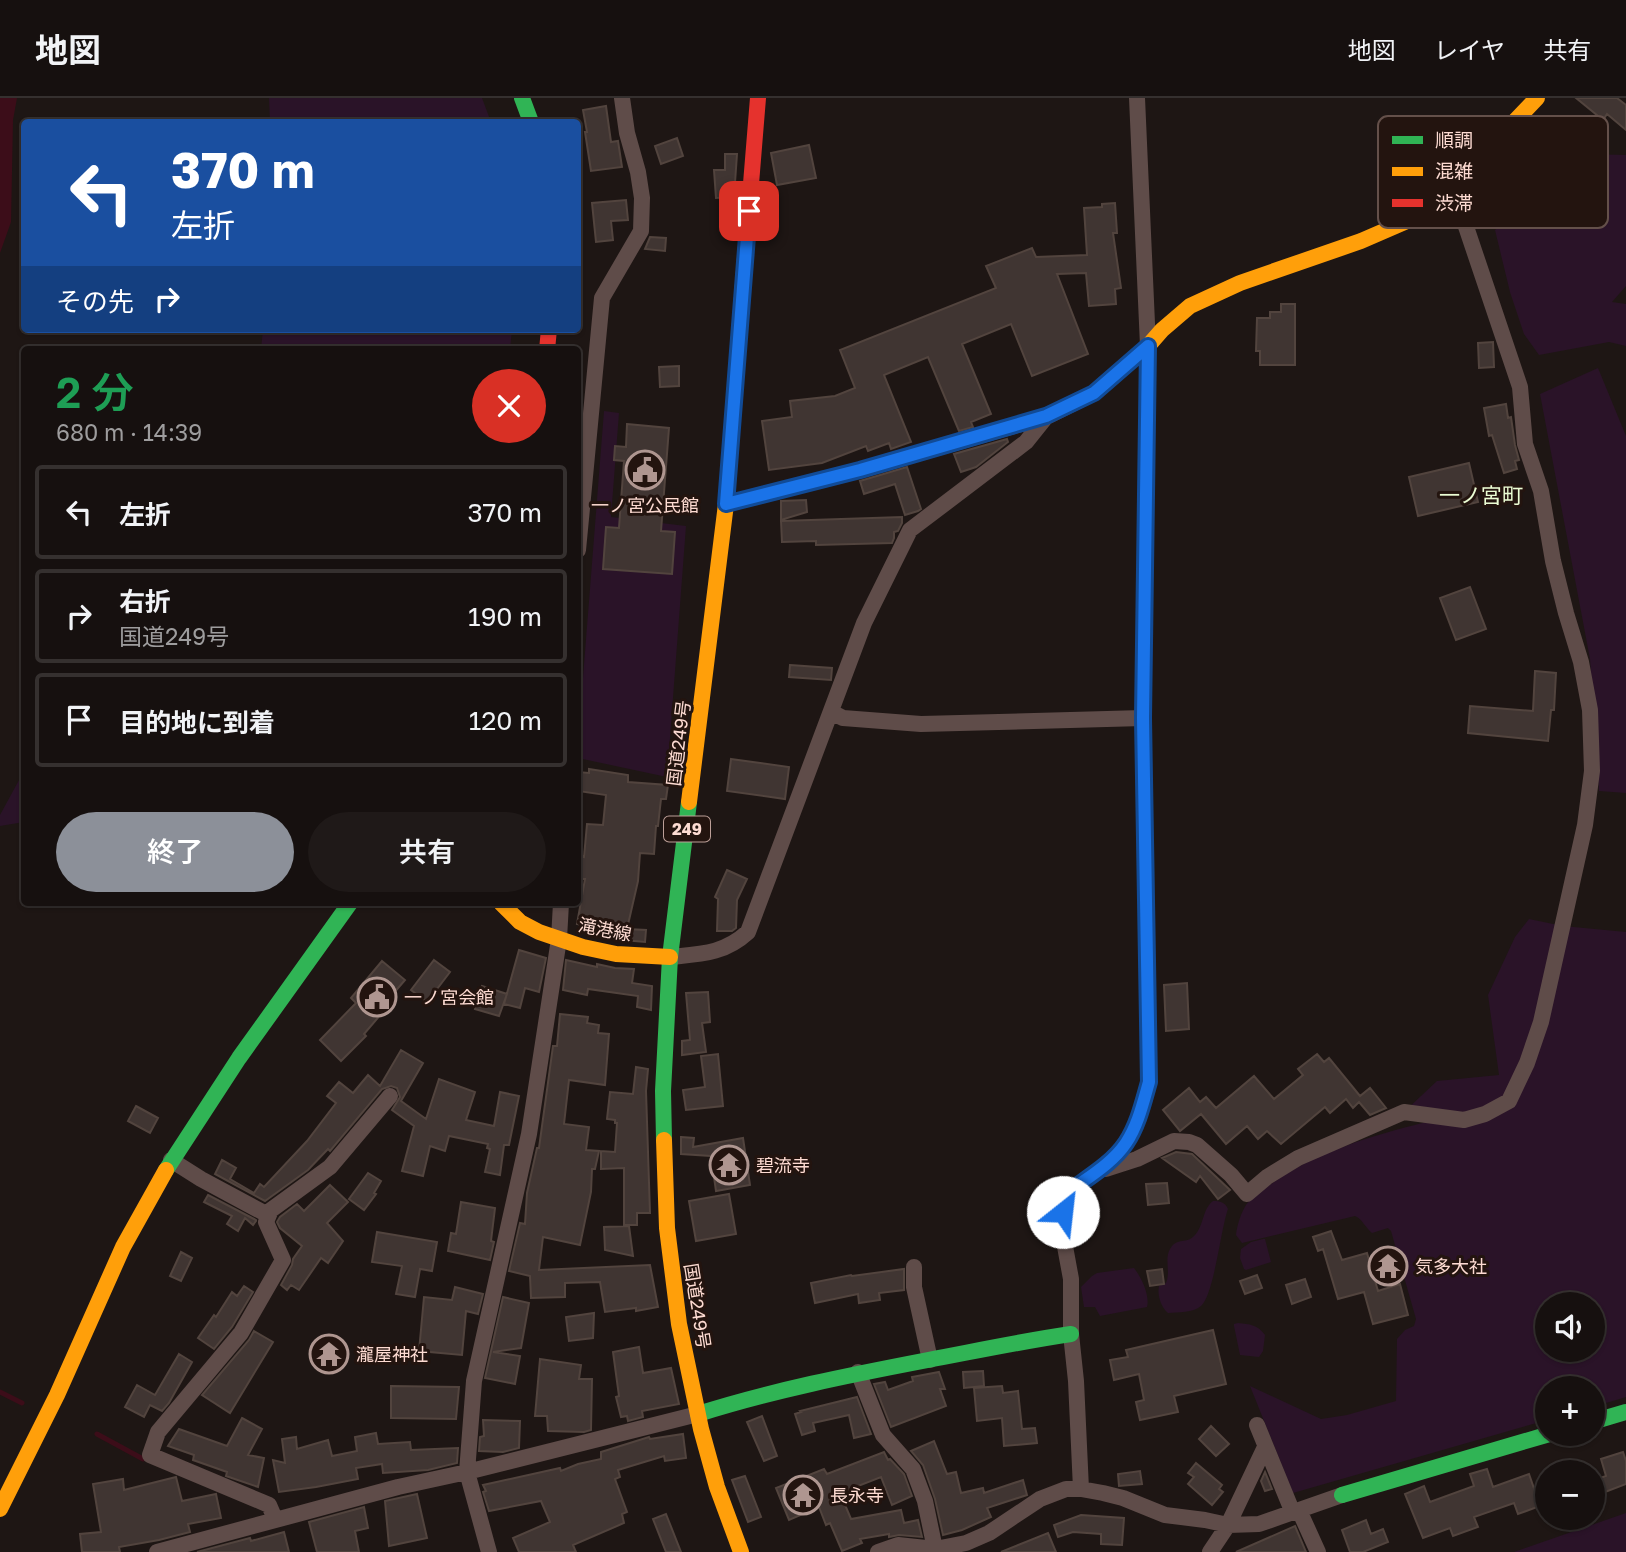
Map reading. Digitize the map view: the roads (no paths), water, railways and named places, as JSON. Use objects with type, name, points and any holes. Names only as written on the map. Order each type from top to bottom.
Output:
[{"type":"main road","points":[[523,98],[530,119]]},
{"type":"main road","name":"国道249号","points":[[741,1552],[718,1487],[698,1414],[679,1324],[667,1228],[663,1091],[670,957],[726,504],[758,98]]},
{"type":"main road","points":[[1518,116],[1536,98]]},
{"type":"main road","points":[[1148,346],[1190,306],[1240,283],[1390,228]]},
{"type":"main road","points":[[0,1510],[57,1395],[123,1247],[171,1160],[239,1058],[348,906]]},
{"type":"main road","name":"滝港線","points":[[504,906],[520,922],[539,932],[583,947],[616,954],[670,957]]},
{"type":"main road","points":[[698,1414],[738,1401],[858,1372],[1036,1338],[1072,1334]]},
{"type":"main road","points":[[1605,1418],[1626,1412]]},
{"type":"main road","points":[[1342,1495],[1535,1438]]},
{"type":"street","points":[[581,518],[602,298],[641,231],[642,198],[622,98]]},
{"type":"street","points":[[1081,1489],[1071,1279],[1065,1241],[1063,1200],[1067,1193],[1113,1158],[1128,1141],[1149,1082],[1143,718],[1148,346],[1137,98]]},
{"type":"street","points":[[1096,1171],[1137,1159],[1174,1141],[1189,1142],[1197,1145],[1231,1175],[1247,1194],[1266,1177],[1301,1157],[1404,1112],[1464,1120],[1485,1114],[1509,1101],[1527,1063],[1541,1022],[1585,825],[1592,771],[1590,710],[1581,662],[1553,561],[1541,491],[1525,444],[1520,387],[1466,228]]},
{"type":"street","points":[[726,504],[860,470],[1046,416],[1094,393],[1148,346]]},
{"type":"street","points":[[670,957],[711,953],[738,941],[748,932],[864,623],[910,530],[1026,442],[1046,416]]},
{"type":"street","points":[[831,712],[843,718],[921,724],[1143,718]]},
{"type":"street","points":[[489,1552],[467,1472],[474,1381],[529,1134],[559,939],[561,906]]},
{"type":"street","points":[[275,1519],[269,1505],[150,1455],[159,1432],[241,1333],[283,1260],[266,1222],[271,1210],[330,1167],[390,1096]]},
{"type":"street","points":[[171,1160],[268,1215]]},
{"type":"street","points":[[914,1267],[914,1287],[930,1360]]},
{"type":"street","points":[[858,1372],[883,1435],[913,1469],[925,1501],[936,1549]]},
{"type":"street","points":[[157,1552],[398,1487],[698,1414]]},
{"type":"street","points":[[1256,1425],[1296,1512],[1318,1552]]},
{"type":"street","points":[[1210,1552],[1228,1525],[1265,1447]]},
{"type":"street","points":[[878,1552],[898,1545],[936,1549],[966,1543],[989,1533],[1040,1499],[1066,1489],[1081,1489],[1123,1498],[1165,1515],[1228,1525],[1259,1524],[1342,1495]]},
{"type":"waterway","points":[[0,1392],[22,1403]]},
{"type":"waterway","points":[[97,1434],[143,1459]]},
{"type":"place","name":"一ノ宮公民館","points":[[645,470]]},
{"type":"place","name":"一ノ宮会館","points":[[377,997]]},
{"type":"place","name":"碧流寺","points":[[729,1165]]},
{"type":"place","name":"気多大社","points":[[1388,1266]]},
{"type":"place","name":"瀧屋神社","points":[[329,1354]]},
{"type":"place","name":"長永寺","points":[[803,1495]]},
{"type":"district","name":"一ノ宮町","points":[[1481,495]]}]
